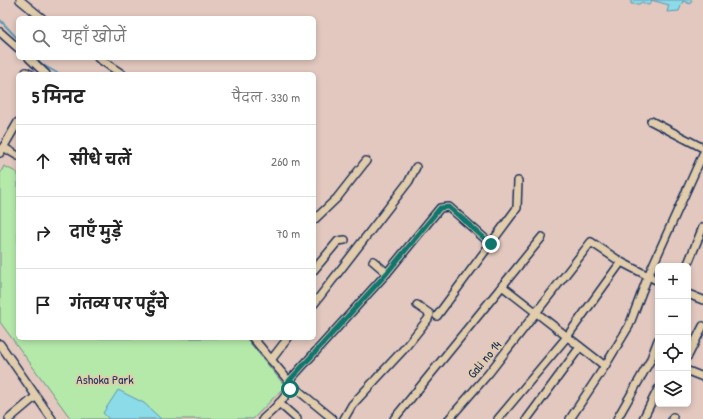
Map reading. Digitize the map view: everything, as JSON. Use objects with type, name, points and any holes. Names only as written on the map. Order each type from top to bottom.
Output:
[{"type":"street","points":[[20,0],[40,16]]},
{"type":"street","points":[[0,32],[16,46]]},
{"type":"street","points":[[31,60],[44,72]]},
{"type":"street","points":[[101,60],[119,72]]},
{"type":"street","points":[[651,121],[703,148]]},
{"type":"street","points":[[16,126],[2,150],[16,155]]},
{"type":"street","points":[[570,419],[605,366],[631,321],[648,276],[703,154]]},
{"type":"street","points":[[316,218],[337,198],[366,161]]},
{"type":"street","points":[[316,301],[409,180],[416,167]]},
{"type":"street","points":[[437,316],[517,208],[518,181]]},
{"type":"street","points":[[263,419],[279,403],[289,390],[289,382],[387,273],[438,210],[443,206],[449,207],[491,244]]},
{"type":"street","points":[[688,263],[703,227]]},
{"type":"street","points":[[394,419],[542,237]]},
{"type":"street","points":[[316,268],[338,241],[345,240]]},
{"type":"street","name":"Gali no 14","points":[[449,419],[489,373],[591,242],[621,262]]},
{"type":"street","points":[[373,261],[387,273]]},
{"type":"street","points":[[498,419],[566,338],[621,262],[655,280]]},
{"type":"street","points":[[502,286],[566,338],[605,366]]},
{"type":"street","points":[[691,295],[703,300]]},
{"type":"street","points":[[344,419],[352,405],[404,349],[428,319],[430,314],[417,305]]},
{"type":"street","points":[[691,350],[703,326]]},
{"type":"street","points":[[256,340],[289,382],[332,419]]},
{"type":"street","points":[[271,360],[286,340]]},
{"type":"street","points":[[0,344],[52,419]]},
{"type":"street","points":[[527,419],[580,347]]},
{"type":"street","points":[[617,419],[655,355]]},
{"type":"street","points":[[691,372],[703,377]]},
{"type":"street","points":[[643,419],[655,395]]},
{"type":"street","points":[[9,419],[36,397]]},
{"type":"street","points":[[279,403],[297,419]]},
{"type":"green space","name":"Ashoka Park","points":[[4,166],[16,172],[16,340],[248,340],[285,386],[253,419],[71,419],[0,322],[0,174]]},
{"type":"water","points":[[631,0],[651,0],[651,4],[648,5],[642,2],[639,4],[631,4]]},
{"type":"water","points":[[651,0],[692,0],[690,4],[683,1],[679,11],[667,12],[669,5]]},
{"type":"water","points":[[118,390],[144,403],[161,419],[109,419],[103,413]]},
{"type":"waterway","points":[[0,20],[16,37]]},
{"type":"waterway","points":[[38,60],[43,65],[55,72]]},
{"type":"route","points":[[290,389],[289,381],[387,273],[440,208],[443,206],[449,207],[491,244]]}]
